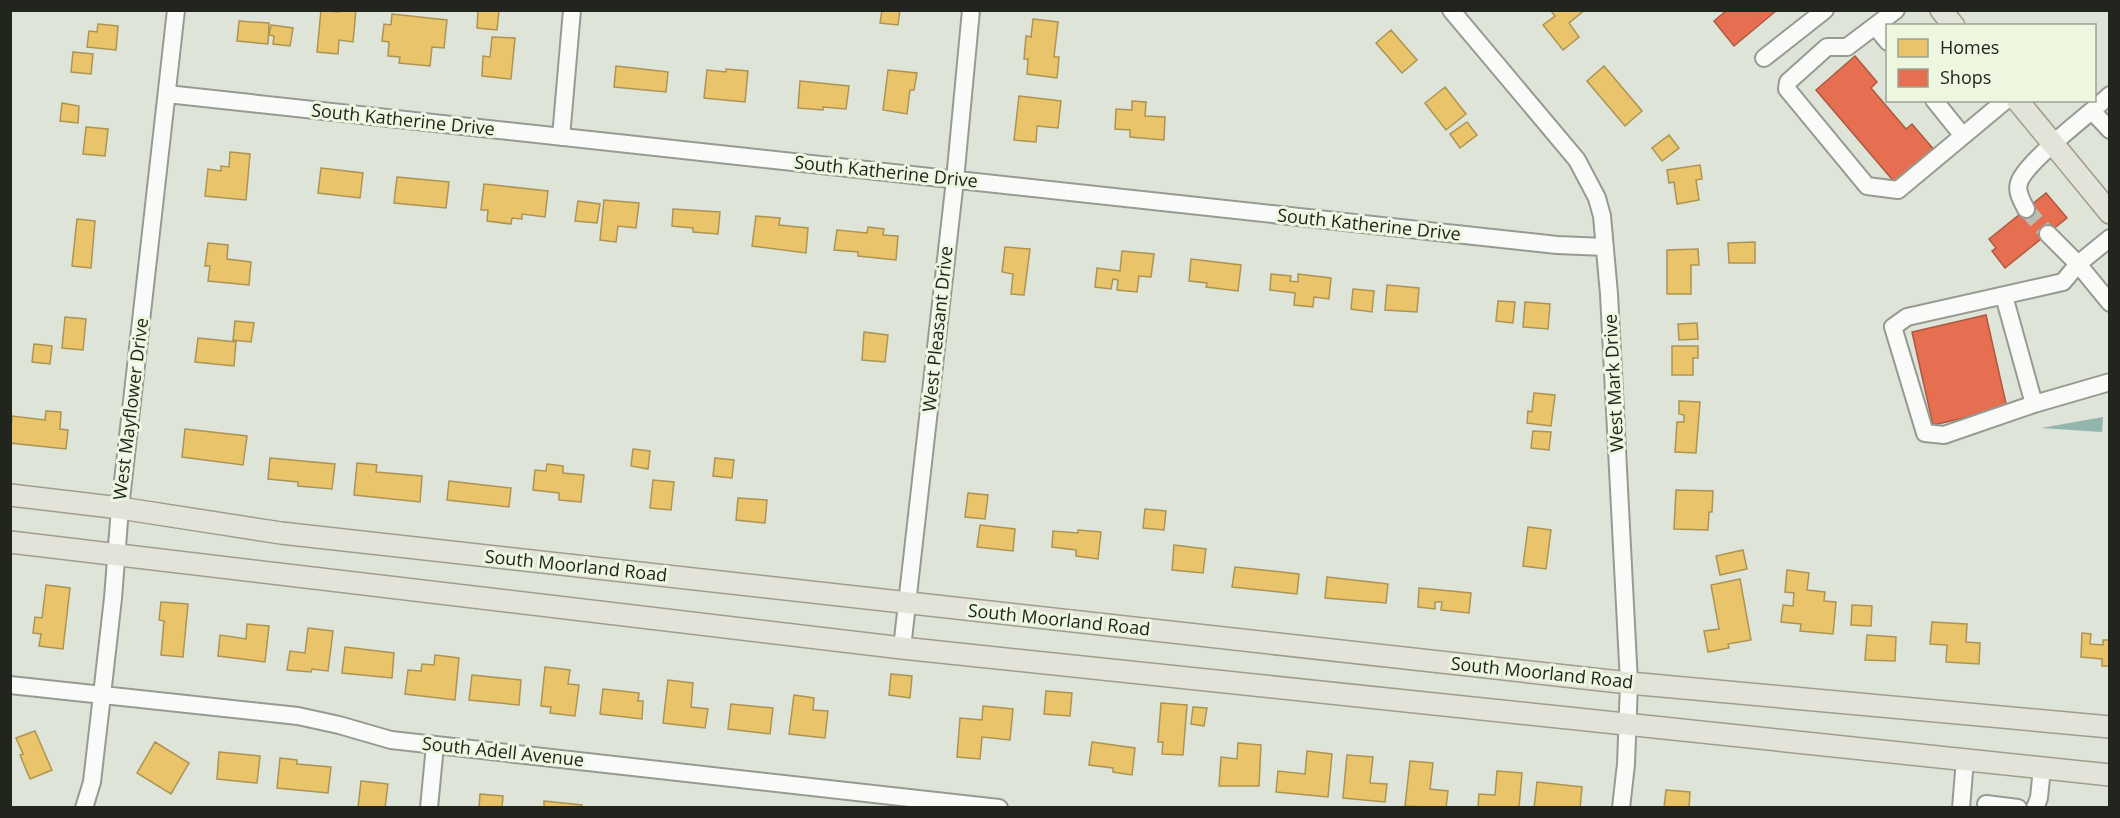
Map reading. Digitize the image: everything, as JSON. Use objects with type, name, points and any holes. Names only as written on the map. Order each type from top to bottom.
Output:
[{"type":"main road","points":[[1941,10],[1952,24]]},
{"type":"main road","points":[[2019,102],[2109,213]]},
{"type":"main road","name":"South Moorland Road","points":[[10,495],[120,508],[281,533],[1629,683],[2109,727]]},
{"type":"main road","points":[[10,542],[902,648],[2109,775]]},
{"type":"street","name":"West Mayflower Drive","points":[[84,807],[92,782],[113,598],[120,508],[176,10]]},
{"type":"street","points":[[561,137],[572,10]]},
{"type":"street","name":"West Pleasant Drive","points":[[902,648],[955,180],[971,10]]},
{"type":"street","name":"West Mark Drive","points":[[1451,10],[1577,160],[1597,198],[1602,216],[1629,683],[1629,725],[1621,807]]},
{"type":"street","points":[[1764,58],[1825,10]]},
{"type":"street","points":[[1896,10],[1847,48],[1827,47],[1788,82],[1787,89],[1867,186],[1898,190],[2004,102]]},
{"type":"street","points":[[1875,26],[1886,41]]},
{"type":"street","name":"South Katherine Drive","points":[[167,94],[1557,245],[1605,247]]},
{"type":"street","points":[[2026,209],[2019,196],[2018,185],[2023,174],[2109,95]]},
{"type":"street","points":[[1936,102],[1963,136]]},
{"type":"street","points":[[2092,111],[2109,130]]},
{"type":"street","points":[[2048,234],[2078,264],[2109,303]]},
{"type":"street","points":[[2109,238],[2078,264],[2063,282],[1907,317],[1893,327],[1925,433],[1944,435],[2034,404],[2109,382]]},
{"type":"street","points":[[2004,296],[2034,404]]},
{"type":"street","name":"South Adell Avenue","points":[[10,685],[298,716],[391,740],[885,801],[999,807]]},
{"type":"street","points":[[429,807],[435,745]]},
{"type":"street","points":[[1960,807],[1965,760]]},
{"type":"street","points":[[2035,807],[2039,798],[2042,768]]},
{"type":"street","points":[[1986,804],[2018,807]]},
{"type":"water","points":[[2103,417],[2102,432],[2041,428]]},
{"type":"building: Homes","points":[[321,10],[338,12],[338,10],[356,10],[353,42],[339,40],[338,54],[317,52]]},
{"type":"building: Homes","points":[[478,10],[499,11],[497,30],[477,28]]},
{"type":"building: Homes","points":[[882,10],[900,10],[898,25],[880,23]]},
{"type":"building: Homes","points":[[1585,10],[1569,23],[1579,37],[1563,50],[1543,25],[1555,16],[1551,11]]},
{"type":"building: Homes","points":[[392,14],[447,20],[444,48],[432,47],[430,66],[399,63],[400,57],[388,56],[389,42],[382,41],[384,24],[391,25]]},
{"type":"building: Homes","points":[[1033,19],[1058,22],[1054,57],[1059,57],[1057,78],[1027,74],[1028,59],[1024,59],[1026,36],[1031,37]]},
{"type":"building: Homes","points":[[239,21],[269,23],[268,44],[237,41]]},
{"type":"building: Homes","points":[[98,24],[118,26],[116,50],[87,47],[89,31],[97,32]]},
{"type":"building: Homes","points":[[271,25],[293,28],[290,46],[273,44],[274,36],[269,35]]},
{"type":"building: Homes","points":[[1391,30],[1417,60],[1402,73],[1376,43]]},
{"type":"building: Homes","points":[[492,37],[515,38],[511,79],[482,76],[483,56],[490,57]]},
{"type":"building: Homes","points":[[73,52],[93,54],[91,74],[71,72]]},
{"type":"building: Homes","points":[[616,66],[668,72],[666,92],[614,87]]},
{"type":"building: Homes","points":[[1604,66],[1642,111],[1625,126],[1587,81]]},
{"type":"building: Homes","points":[[726,69],[748,71],[745,102],[704,98],[707,70],[726,72]]},
{"type":"building: Homes","points":[[888,70],[917,73],[914,90],[910,90],[907,114],[883,110]]},
{"type":"building: Homes","points":[[800,81],[849,86],[846,109],[798,108]]},
{"type":"building: Homes","points":[[1445,87],[1466,114],[1446,130],[1425,103]]},
{"type":"building: Homes","points":[[1019,96],[1061,101],[1058,128],[1037,126],[1036,142],[1014,140]]},
{"type":"building: Homes","points":[[1132,101],[1146,102],[1145,116],[1165,117],[1164,140],[1130,137],[1130,130],[1115,129],[1116,109],[1132,110]]},
{"type":"building: Homes","points":[[62,103],[79,106],[78,123],[60,121]]},
{"type":"building: Homes","points":[[1467,122],[1477,135],[1460,148],[1450,134]]},
{"type":"building: Homes","points":[[86,127],[108,129],[105,156],[83,154]]},
{"type":"building: Homes","points":[[1669,135],[1679,148],[1662,161],[1652,148]]},
{"type":"building: Homes","points":[[230,152],[250,154],[246,200],[205,196],[208,169],[221,171],[221,166],[229,167]]},
{"type":"building: Homes","points":[[1700,165],[1702,179],[1696,180],[1699,200],[1677,204],[1674,182],[1669,183],[1667,170]]},
{"type":"building: Homes","points":[[321,168],[363,173],[360,198],[318,193]]},
{"type":"building: Homes","points":[[397,177],[449,182],[446,208],[394,203]]},
{"type":"building: Homes","points":[[484,184],[548,191],[545,217],[522,214],[522,219],[512,218],[511,224],[487,221],[488,210],[481,210]]},
{"type":"building: Homes","points":[[604,200],[639,203],[636,228],[618,226],[616,242],[600,240]]},
{"type":"building: Homes","points":[[578,201],[600,204],[597,223],[575,221]]},
{"type":"building: Homes","points":[[673,209],[720,212],[718,234],[693,232],[693,228],[672,226]]},
{"type":"building: Homes","points":[[756,216],[780,218],[779,225],[808,228],[806,253],[752,246]]},
{"type":"building: Homes","points":[[77,219],[95,221],[91,268],[72,266]]},
{"type":"building: Homes","points":[[868,227],[884,229],[883,235],[898,236],[896,260],[858,256],[858,252],[834,250],[837,230],[867,233]]},
{"type":"building: Homes","points":[[1755,242],[1755,263],[1729,263],[1728,243]]},
{"type":"building: Homes","points":[[208,243],[228,245],[227,259],[251,262],[249,285],[208,281],[210,266],[205,266]]},
{"type":"building: Homes","points":[[1005,247],[1030,249],[1024,295],[1011,294],[1013,274],[1002,272]]},
{"type":"building: Homes","points":[[1698,249],[1699,265],[1691,265],[1691,294],[1667,294],[1667,250]]},
{"type":"building: Homes","points":[[1122,251],[1154,254],[1151,277],[1139,276],[1137,292],[1117,290],[1118,280],[1113,279],[1111,289],[1095,287],[1097,268],[1120,271]]},
{"type":"building: Homes","points":[[1191,259],[1241,265],[1238,291],[1206,287],[1207,283],[1189,281]]},
{"type":"building: Homes","points":[[1271,274],[1291,276],[1290,281],[1298,282],[1298,274],[1331,278],[1329,299],[1314,297],[1313,307],[1294,305],[1295,293],[1270,290]]},
{"type":"building: Homes","points":[[1387,285],[1419,288],[1417,312],[1385,310]]},
{"type":"building: Homes","points":[[1353,289],[1374,291],[1372,312],[1351,309]]},
{"type":"building: Homes","points":[[1498,301],[1515,302],[1513,323],[1496,321]]},
{"type":"building: Homes","points":[[1525,302],[1550,304],[1548,329],[1523,327]]},
{"type":"building: Homes","points":[[65,317],[86,319],[83,350],[62,348]]},
{"type":"building: Homes","points":[[235,321],[254,323],[251,342],[233,340]]},
{"type":"building: Homes","points":[[1697,323],[1698,339],[1679,340],[1678,324]]},
{"type":"building: Homes","points":[[864,332],[888,335],[885,362],[862,360]]},
{"type":"building: Homes","points":[[198,338],[236,342],[234,366],[195,362]]},
{"type":"building: Homes","points":[[34,344],[52,346],[50,364],[32,362]]},
{"type":"building: Homes","points":[[1672,346],[1698,346],[1698,358],[1693,358],[1693,375],[1672,375]]},
{"type":"building: Homes","points":[[1534,393],[1555,395],[1551,426],[1527,423],[1528,411],[1532,412]]},
{"type":"building: Homes","points":[[1679,401],[1700,402],[1696,453],[1675,452],[1677,422],[1684,422],[1684,415],[1679,414]]},
{"type":"building: Homes","points":[[46,411],[61,412],[60,429],[68,430],[66,449],[10,443],[12,416],[45,420]]},
{"type":"building: Homes","points":[[185,429],[247,436],[243,465],[182,457]]},
{"type":"building: Homes","points":[[1533,431],[1551,432],[1549,450],[1531,448]]},
{"type":"building: Homes","points":[[633,449],[650,451],[648,469],[631,466]]},
{"type":"building: Homes","points":[[270,458],[335,464],[332,489],[298,486],[298,482],[268,479]]},
{"type":"building: Homes","points":[[715,458],[734,460],[732,478],[713,476]]},
{"type":"building: Homes","points":[[357,463],[377,465],[376,472],[422,476],[420,502],[354,495]]},
{"type":"building: Homes","points":[[547,464],[563,466],[563,473],[584,475],[581,502],[559,500],[559,493],[533,490],[535,470],[546,471]]},
{"type":"building: Homes","points":[[653,480],[674,482],[671,510],[650,508]]},
{"type":"building: Homes","points":[[449,481],[511,488],[509,507],[447,500]]},
{"type":"building: Homes","points":[[1676,490],[1713,491],[1708,530],[1674,529]]},
{"type":"building: Homes","points":[[968,493],[988,495],[985,519],[965,517]]},
{"type":"building: Homes","points":[[738,498],[767,500],[765,523],[736,520]]},
{"type":"building: Homes","points":[[1145,509],[1166,511],[1164,530],[1143,528]]},
{"type":"building: Homes","points":[[980,525],[1015,529],[1013,551],[977,547]]},
{"type":"building: Homes","points":[[1528,527],[1551,530],[1546,569],[1523,566]]},
{"type":"building: Homes","points":[[1078,530],[1101,532],[1098,559],[1076,556],[1076,550],[1052,547],[1053,531],[1078,533]]},
{"type":"building: Homes","points":[[1174,545],[1206,549],[1203,573],[1172,570]]},
{"type":"building: Homes","points":[[1743,550],[1747,569],[1720,575],[1716,556]]},
{"type":"building: Homes","points":[[1235,567],[1299,574],[1297,594],[1232,587]]},
{"type":"building: Homes","points":[[1787,570],[1809,573],[1807,590],[1825,592],[1824,601],[1836,602],[1833,634],[1800,631],[1801,624],[1781,622],[1783,605],[1793,606],[1794,593],[1785,592]]},
{"type":"building: Homes","points":[[1327,577],[1388,584],[1386,603],[1325,598]]},
{"type":"building: Homes","points":[[1740,579],[1751,640],[1728,644],[1729,648],[1708,652],[1704,631],[1719,629],[1711,585]]},
{"type":"building: Homes","points":[[46,585],[70,588],[63,649],[39,646],[41,634],[33,633],[35,617],[42,618]]},
{"type":"building: Homes","points":[[1419,588],[1471,593],[1469,613],[1441,610],[1442,602],[1435,602],[1435,609],[1418,607]]},
{"type":"building: Homes","points":[[161,602],[188,604],[183,657],[161,655],[164,621],[159,620]]},
{"type":"building: Homes","points":[[1852,605],[1872,606],[1871,626],[1851,625]]},
{"type":"building: Homes","points":[[1932,622],[1967,624],[1966,642],[1980,643],[1979,664],[1946,662],[1947,645],[1930,644]]},
{"type":"building: Homes","points":[[247,624],[269,626],[265,662],[218,656],[220,635],[246,639]]},
{"type":"building: Homes","points":[[308,628],[333,631],[328,671],[287,670],[290,651],[305,653]]},
{"type":"building: Homes","points":[[2082,633],[2091,634],[2090,644],[2103,645],[2103,640],[2110,640],[2110,666],[2102,666],[2102,659],[2081,657]]},
{"type":"building: Homes","points":[[1867,635],[1896,637],[1895,661],[1865,660]]},
{"type":"building: Homes","points":[[345,647],[394,653],[392,678],[342,673]]},
{"type":"building: Homes","points":[[435,655],[459,658],[455,700],[405,694],[408,670],[421,671],[422,664],[434,665]]},
{"type":"building: Homes","points":[[545,667],[570,670],[568,684],[579,685],[575,716],[550,713],[551,707],[541,706]]},
{"type":"building: Homes","points":[[891,674],[912,676],[910,698],[889,695]]},
{"type":"building: Homes","points":[[472,675],[521,680],[519,705],[469,700]]},
{"type":"building: Homes","points":[[668,680],[693,683],[691,707],[708,709],[705,728],[663,723]]},
{"type":"building: Homes","points":[[603,689],[639,693],[638,701],[643,701],[642,719],[600,714]]},
{"type":"building: Homes","points":[[1046,691],[1072,693],[1070,716],[1044,714]]},
{"type":"building: Homes","points":[[794,695],[814,698],[813,710],[828,711],[825,738],[789,734]]},
{"type":"building: Homes","points":[[1161,703],[1187,705],[1183,755],[1162,754],[1163,742],[1158,742]]},
{"type":"building: Homes","points":[[731,704],[773,708],[770,734],[728,729]]},
{"type":"building: Homes","points":[[983,706],[1013,709],[1010,740],[982,737],[980,759],[957,757],[960,718],[982,720]]},
{"type":"building: Homes","points":[[1193,707],[1207,708],[1204,726],[1191,724]]},
{"type":"building: Homes","points":[[35,731],[52,770],[30,779],[16,738]]},
{"type":"building: Homes","points":[[155,742],[189,763],[171,794],[137,773]]},
{"type":"building: Homes","points":[[1092,742],[1135,748],[1132,775],[1113,772],[1113,768],[1089,765]]},
{"type":"building: Homes","points":[[1238,743],[1261,745],[1259,786],[1219,786],[1221,757],[1237,759]]},
{"type":"building: Homes","points":[[1307,751],[1332,754],[1328,797],[1276,792],[1278,771],[1305,774]]},
{"type":"building: Homes","points":[[219,752],[260,756],[257,783],[217,779]]},
{"type":"building: Homes","points":[[1347,755],[1373,757],[1370,783],[1387,784],[1385,802],[1343,798]]},
{"type":"building: Homes","points":[[280,758],[297,760],[297,764],[331,767],[328,793],[277,788]]},
{"type":"building: Homes","points":[[1410,761],[1433,763],[1430,789],[1448,791],[1446,808],[1405,806]]},
{"type":"building: Homes","points":[[1497,771],[1522,773],[1519,808],[1478,808],[1479,794],[1495,795]]},
{"type":"building: Homes","points":[[361,781],[388,784],[385,808],[358,808]]},
{"type":"building: Homes","points":[[1537,782],[1582,787],[1580,808],[1534,808]]},
{"type":"building: Homes","points":[[1666,790],[1690,792],[1689,808],[1664,808]]},
{"type":"building: Homes","points":[[480,794],[503,796],[502,808],[479,808]]},
{"type":"building: Homes","points":[[544,801],[582,805],[582,808],[544,808]]},
{"type":"building: Shops","points":[[1727,10],[1777,10],[1734,46],[1714,21]]},
{"type":"building: Shops","points":[[1855,56],[1877,82],[1871,88],[1906,129],[1912,124],[1935,151],[1896,184],[1816,90]]},
{"type":"building: Shops","points":[[2046,193],[2067,218],[2005,268],[1992,251],[1996,248],[1989,239]]},
{"type":"building: Shops","points":[[1986,315],[2007,408],[1933,425],[1912,332]]},
{"type":"tunnel","points":[[2026,209],[2048,234]]}]
